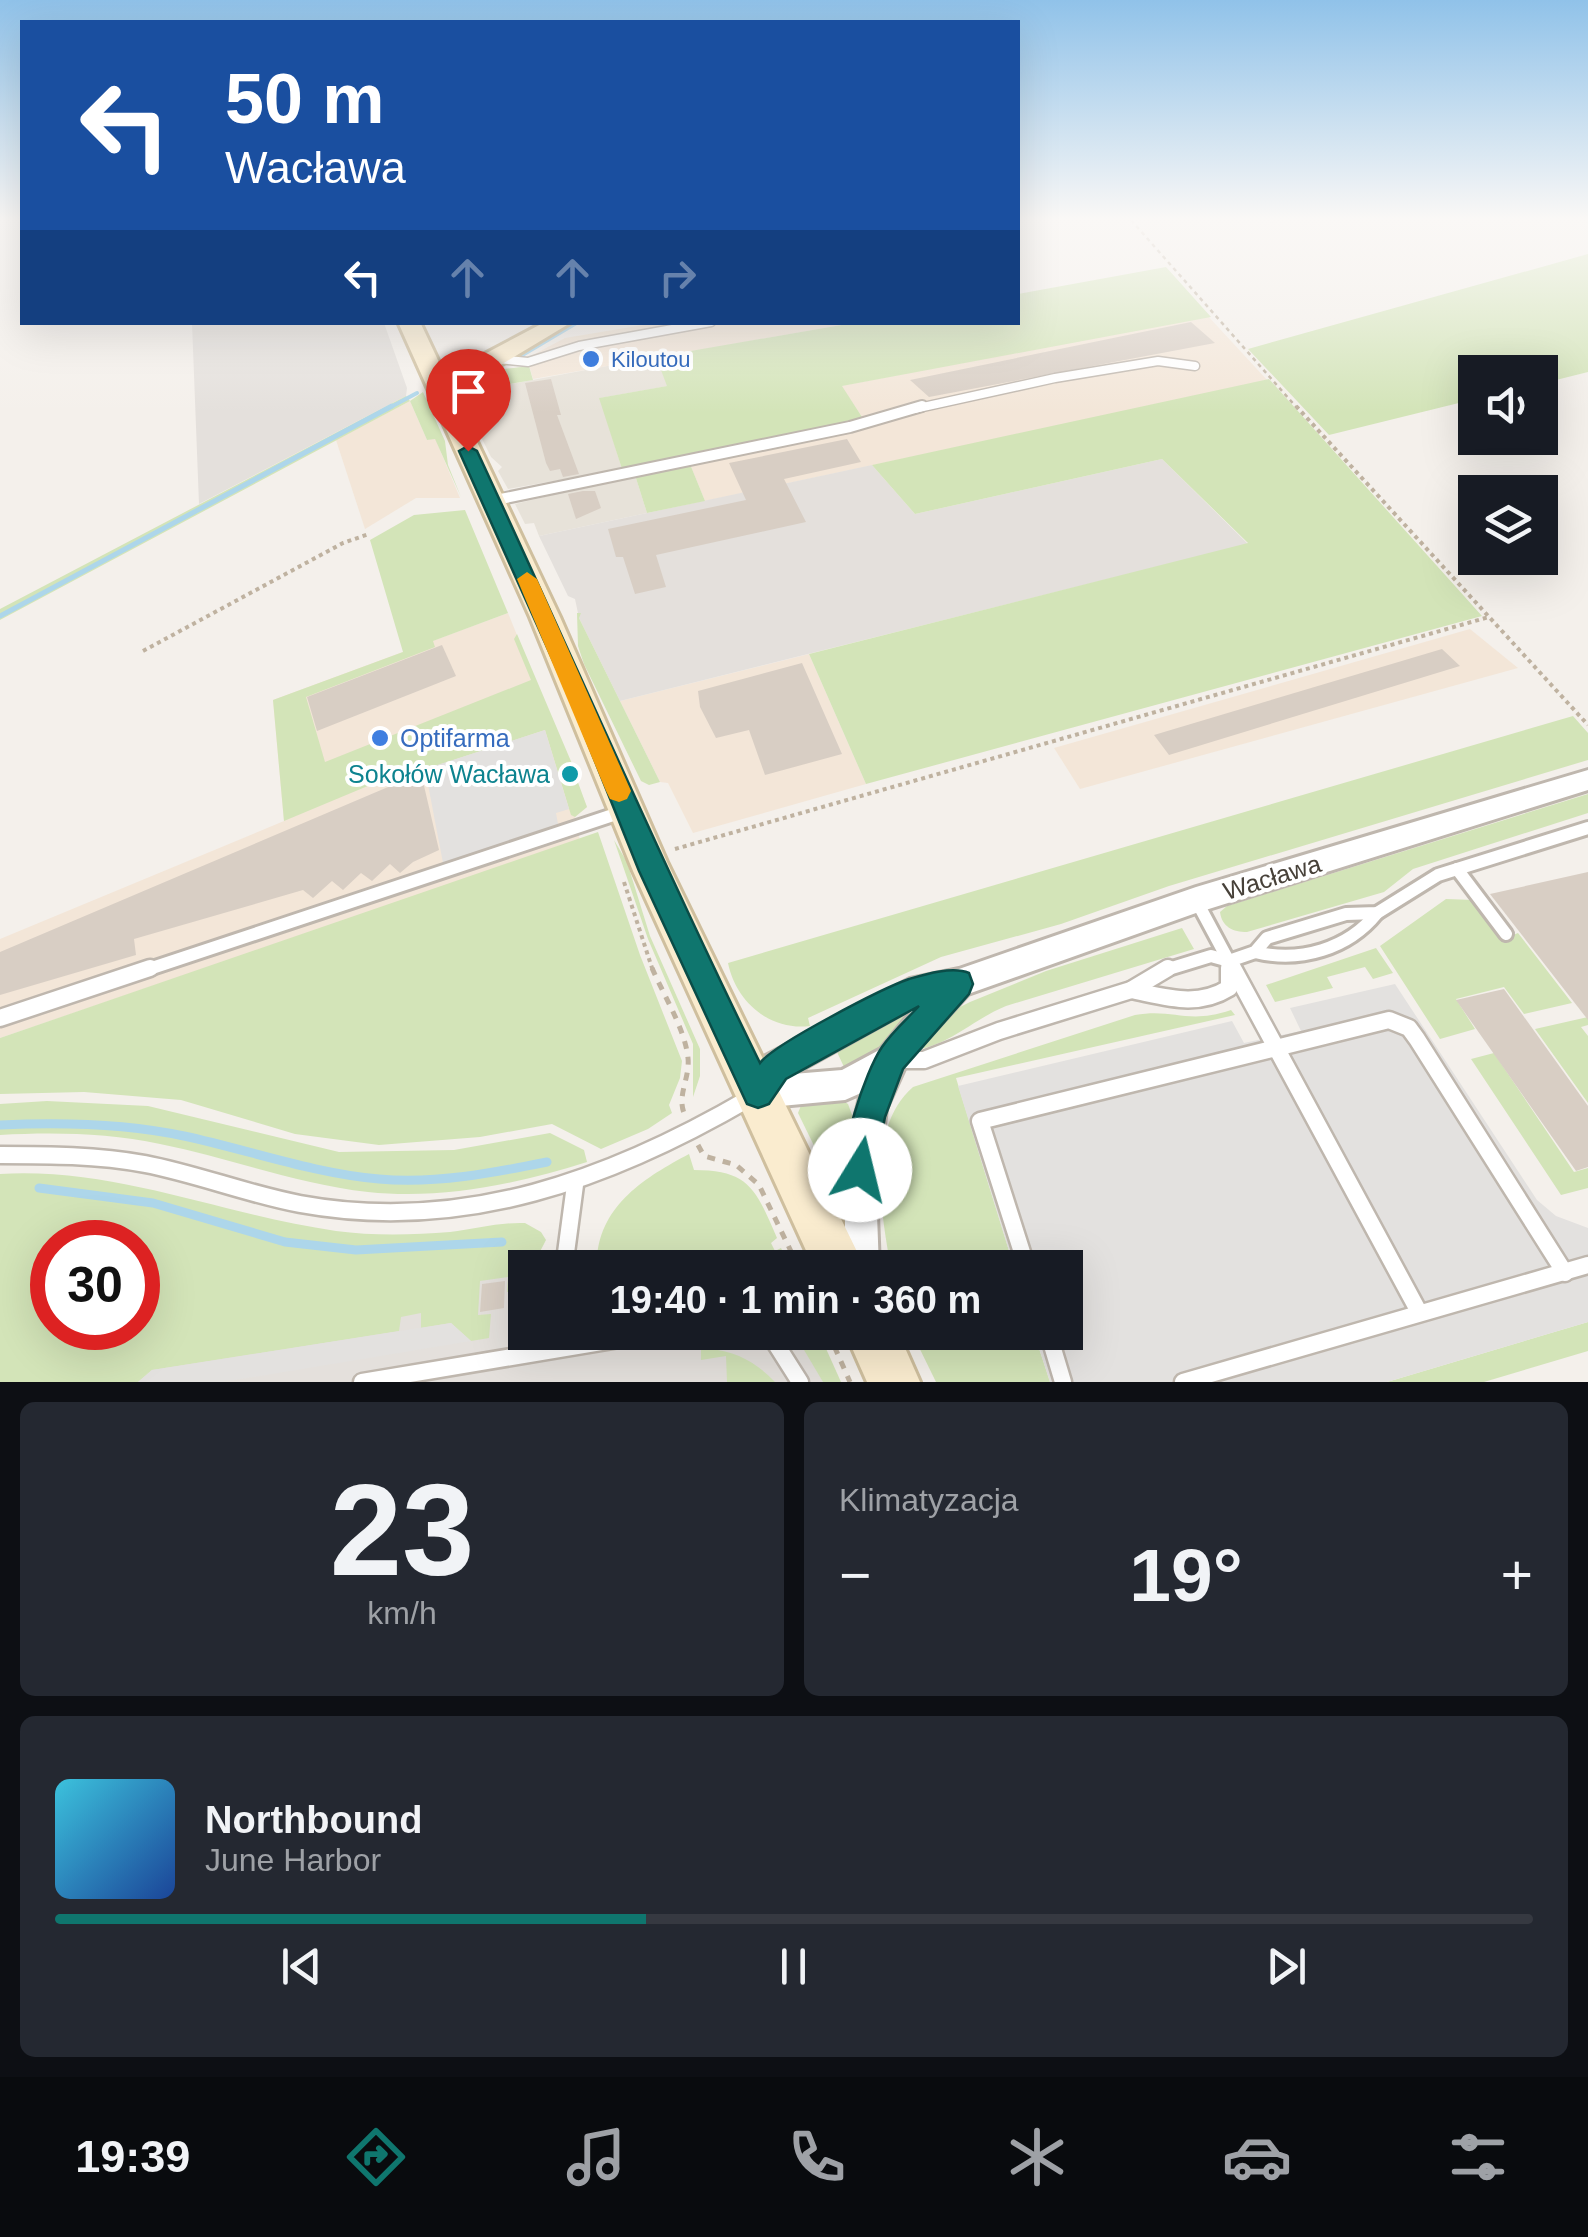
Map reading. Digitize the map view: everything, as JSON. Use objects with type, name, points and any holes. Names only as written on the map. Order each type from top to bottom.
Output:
[{"type":"street","points":[[409,325],[579,694],[626,810],[635,870],[758,1093],[832,1250]]},
{"type":"street","points":[[437,386],[557,325]]},
{"type":"street","name":"Wacława","points":[[758,1093],[775,1068],[910,993],[959,984],[1196,900],[1588,780]]},
{"type":"street","name":"Wacława","points":[[861,1250],[859,1197],[864,1144],[874,1102],[892,1059],[959,984]]},
{"type":"street","name":"Wacława","points":[[758,1093],[845,1085],[892,1059]]},
{"type":"street","points":[[879,1350],[894,1382]]},
{"type":"lane","points":[[498,358],[510,364],[528,362],[579,346],[694,325]]},
{"type":"lane","points":[[491,501],[850,427],[928,404],[1055,378],[1158,361],[1195,366]]},
{"type":"lane","points":[[0,1018],[626,810]]},
{"type":"lane","points":[[892,1059],[904,1063],[924,1060],[1000,1031],[1132,990],[1165,969],[1200,958],[1230,961],[1255,952],[1286,958],[1328,946],[1368,928],[1377,912],[1431,878],[1588,828]]},
{"type":"lane","points":[[1456,869],[1506,934]]},
{"type":"lane","points":[[1196,900],[1418,1312]]},
{"type":"lane","points":[[1255,952],[1266,938],[1346,914],[1377,912]]},
{"type":"lane","points":[[1132,990],[1170,1000],[1201,1000],[1229,988],[1230,961]]},
{"type":"lane","points":[[1020,1250],[980,1121],[1390,1020],[1409,1028],[1565,1273]]},
{"type":"lane","points":[[0,1155],[56,1155],[145,1164],[293,1202],[375,1213],[495,1205],[575,1185],[659,1150],[758,1093]]},
{"type":"lane","points":[[566,1250],[575,1185]]},
{"type":"lane","points":[[1183,1382],[1588,1265]]},
{"type":"lane","points":[[362,1382],[516,1350]]},
{"type":"lane","points":[[780,1350],[800,1382]]},
{"type":"lane","points":[[1053,1350],[1063,1382]]},
{"type":"path","points":[[1185,284],[1588,725]]},
{"type":"path","points":[[144,651],[343,543],[368,534]]},
{"type":"path","points":[[684,1112],[680,1103],[689,1072],[688,1054],[641,939],[635,870],[680,847],[851,796],[1489,616]]},
{"type":"path","points":[[700,1151],[704,1156],[736,1165],[759,1185],[790,1250]]},
{"type":"path","points":[[836,1350],[850,1382]]},
{"type":"shaded area","points":[[1207,315],[1268,381],[705,501],[690,464],[859,431],[867,424],[841,386]]},
{"type":"shaded area","points":[[192,325],[385,325],[407,388],[406,396],[199,504]]},
{"type":"shaded area","points":[[643,325],[842,325],[533,379],[527,358],[565,338]]},
{"type":"shaded area","points":[[656,357],[668,386],[600,398],[622,469],[508,489],[498,471],[502,467],[491,457],[473,421],[493,414],[488,403],[474,405],[467,392]]},
{"type":"shaded area","points":[[410,401],[427,440],[435,438],[460,498],[416,498],[365,529],[336,440]]},
{"type":"shaded area","points":[[1162,459],[1248,544],[620,701],[579,618],[575,599],[568,596],[539,536],[872,465],[915,514]]},
{"type":"shaded area","points":[[635,475],[647,513],[539,536],[534,523],[525,524],[515,504]]},
{"type":"shaded area","points":[[508,613],[587,807],[575,817],[580,841],[0,1038],[0,939],[284,821],[273,700]]},
{"type":"shaded area","points":[[1470,629],[1518,668],[1080,789],[1054,748]]},
{"type":"shaded area","points":[[809,654],[866,784],[693,833],[668,783],[660,782],[620,701]]},
{"type":"shaded area","points":[[545,730],[569,809],[556,813],[558,824],[443,863],[425,769]]},
{"type":"shaded area","points":[[1395,984],[1537,1200],[1556,1216],[1588,1228],[1588,1322],[1387,1382],[1050,1382],[1040,1350],[1083,1350],[1083,1250],[1009,1250],[958,1086],[1232,1021],[1244,1043],[1301,1031],[1290,1008]]},
{"type":"shaded area","points":[[508,1271],[508,1350],[822,1350],[837,1382],[0,1382],[82,1350],[160,1350],[160,1325]]},
{"type":"shaded area","points":[[451,1323],[471,1341],[223,1382],[138,1382],[152,1370]]},
{"type":"green space","points":[[1070,284],[1182,284],[1211,317],[842,386],[862,417],[845,424],[622,469],[599,398],[667,386],[656,357],[841,325],[1020,325],[1020,294]]},
{"type":"green space","points":[[1479,284],[1588,284],[1588,372],[1558,380],[1558,355],[1458,355],[1458,403],[1329,435],[1248,349]]},
{"type":"green space","points":[[529,366],[533,380],[468,391],[477,408],[463,411],[456,396],[469,380],[488,372]]},
{"type":"green space","points":[[1269,379],[1482,616],[866,784],[809,654],[1248,543],[1162,459],[915,514],[872,465]]},
{"type":"green space","points":[[423,392],[445,441],[448,465],[461,497],[435,439],[427,440],[410,401]]},
{"type":"green space","points":[[406,396],[410,401],[0,620],[0,609]]},
{"type":"green space","points":[[690,464],[705,501],[647,513],[635,475]]},
{"type":"green space","points":[[465,510],[508,613],[433,641],[435,647],[306,697],[325,762],[531,680],[514,639],[517,634],[573,766],[564,770],[566,779],[576,777],[587,807],[575,817],[571,815],[545,730],[420,771],[418,765],[284,821],[273,700],[403,652],[370,540],[414,515]]},
{"type":"green space","points":[[577,613],[581,613],[579,618],[660,782],[649,785],[641,781],[584,664],[578,646]]},
{"type":"green space","points":[[1573,716],[1588,733],[1588,760],[1169,886],[1061,924],[941,957],[808,1018],[810,1026],[769,1019],[747,1001],[732,977],[728,963]]},
{"type":"green space","points":[[1588,794],[1588,813],[1413,869],[1384,892],[1247,932],[1229,928],[1221,917],[1220,912],[1227,906]]},
{"type":"green space","points":[[598,832],[682,1061],[669,1105],[672,1113],[648,1129],[601,1149],[552,1124],[480,1137],[379,1145],[295,1134],[181,1100],[84,1092],[0,1094],[0,1038]]},
{"type":"green space","points":[[614,840],[627,862],[650,936],[700,1049],[700,1076],[693,1097],[693,1044],[648,939]]},
{"type":"green space","points":[[1446,899],[1474,900],[1503,939],[1518,933],[1572,1003],[1524,1014],[1504,987],[1456,999],[1475,1029],[1440,1039],[1380,946]]},
{"type":"green space","points":[[1182,928],[1194,949],[1006,1006],[940,1042],[916,1050],[948,1013],[970,1002],[1046,971]]},
{"type":"green space","points":[[1376,948],[1393,973],[1373,979],[1365,967],[1327,977],[1333,988],[1275,1002],[1266,985]]},
{"type":"green space","points":[[1231,1010],[1235,1015],[956,1078],[1009,1250],[888,1250],[881,1197],[883,1148],[898,1104],[913,1087],[1135,1015],[1216,1014]]},
{"type":"green space","points":[[914,1011],[878,1051],[851,1070],[844,1067],[837,1052]]},
{"type":"green space","points":[[1588,1017],[1588,1025],[1581,1027],[1588,1036],[1588,1103],[1535,1029]]},
{"type":"green space","points":[[1494,1053],[1574,1172],[1588,1168],[1588,1188],[1561,1195],[1471,1059]]},
{"type":"green space","points":[[840,1099],[848,1104],[855,1123],[846,1211],[798,1113],[802,1103]]},
{"type":"green space","points":[[47,1101],[148,1106],[339,1152],[454,1150],[550,1133],[584,1150],[587,1162],[479,1188],[396,1194],[315,1183],[140,1140],[80,1134],[0,1135],[0,1104]]},
{"type":"green space","points":[[689,1154],[694,1170],[739,1179],[749,1186],[763,1207],[777,1238],[771,1243],[774,1250],[598,1250],[607,1222],[617,1207],[657,1172]]},
{"type":"green space","points":[[0,1174],[43,1174],[128,1185],[336,1231],[422,1234],[525,1223],[541,1232],[546,1240],[541,1250],[508,1250],[508,1277],[480,1281],[478,1315],[491,1314],[489,1338],[471,1341],[451,1323],[421,1328],[421,1313],[401,1317],[399,1331],[152,1370],[138,1382],[0,1382]]},
{"type":"green space","points":[[1588,1322],[1588,1351],[1484,1382],[1387,1382]]},
{"type":"green space","points":[[701,1350],[729,1352],[746,1359],[775,1382],[727,1382],[726,1356],[701,1360]]},
{"type":"green space","points":[[804,1350],[827,1350],[841,1382],[823,1382]]},
{"type":"green space","points":[[920,1350],[1040,1350],[1050,1382],[936,1382]]},
{"type":"building","points":[[1191,322],[1215,343],[929,397],[910,380]]},
{"type":"building","points":[[551,379],[561,415],[557,415],[579,474],[563,477],[560,469],[550,471],[546,463],[525,383]]},
{"type":"building","points":[[847,439],[861,462],[784,479],[806,522],[656,555],[666,587],[635,594],[623,557],[616,557],[608,529],[746,500],[729,463]]},
{"type":"building","points":[[595,491],[601,508],[576,519],[568,494]]},
{"type":"building","points":[[442,645],[456,676],[317,731],[307,697]]},
{"type":"building","points":[[1442,649],[1460,666],[1169,755],[1154,735]]},
{"type":"building","points":[[802,663],[842,754],[765,775],[749,730],[716,738],[700,707],[698,691]]},
{"type":"building","points":[[421,773],[439,850],[400,873],[390,864],[372,881],[361,873],[343,890],[332,881],[313,898],[303,890],[134,939],[136,955],[0,995],[0,952]]},
{"type":"building","points":[[1588,872],[1588,1020],[1490,894]]},
{"type":"building","points":[[1504,989],[1588,1106],[1588,1167],[1576,1171],[1456,1000]]},
{"type":"building","points":[[505,1281],[504,1308],[480,1312],[482,1284]]},
{"type":"waterway","points":[[519,357],[573,325]]},
{"type":"waterway","points":[[480,379],[498,369]]},
{"type":"waterway","points":[[387,409],[417,393]]},
{"type":"waterway","points":[[0,616],[392,406]]},
{"type":"waterway","points":[[0,1125],[138,1128],[329,1172],[379,1179],[443,1179],[547,1162]]},
{"type":"waterway","points":[[39,1188],[153,1203],[285,1242],[356,1250],[502,1242]]},
{"type":"slow traffic","points":[[527,579],[619,791]]},
{"type":"place","name":"Kiloutou","points":[[591,359]]},
{"type":"place","name":"Optifarma","points":[[380,738]]},
{"type":"place","name":"Sokołów Wacława","points":[[570,774]]},
{"type":"route","points":[[468,451],[579,694],[652,871],[758,1093],[775,1068],[843,1028],[910,993],[959,984],[892,1059],[869,1117],[860,1170]]}]
